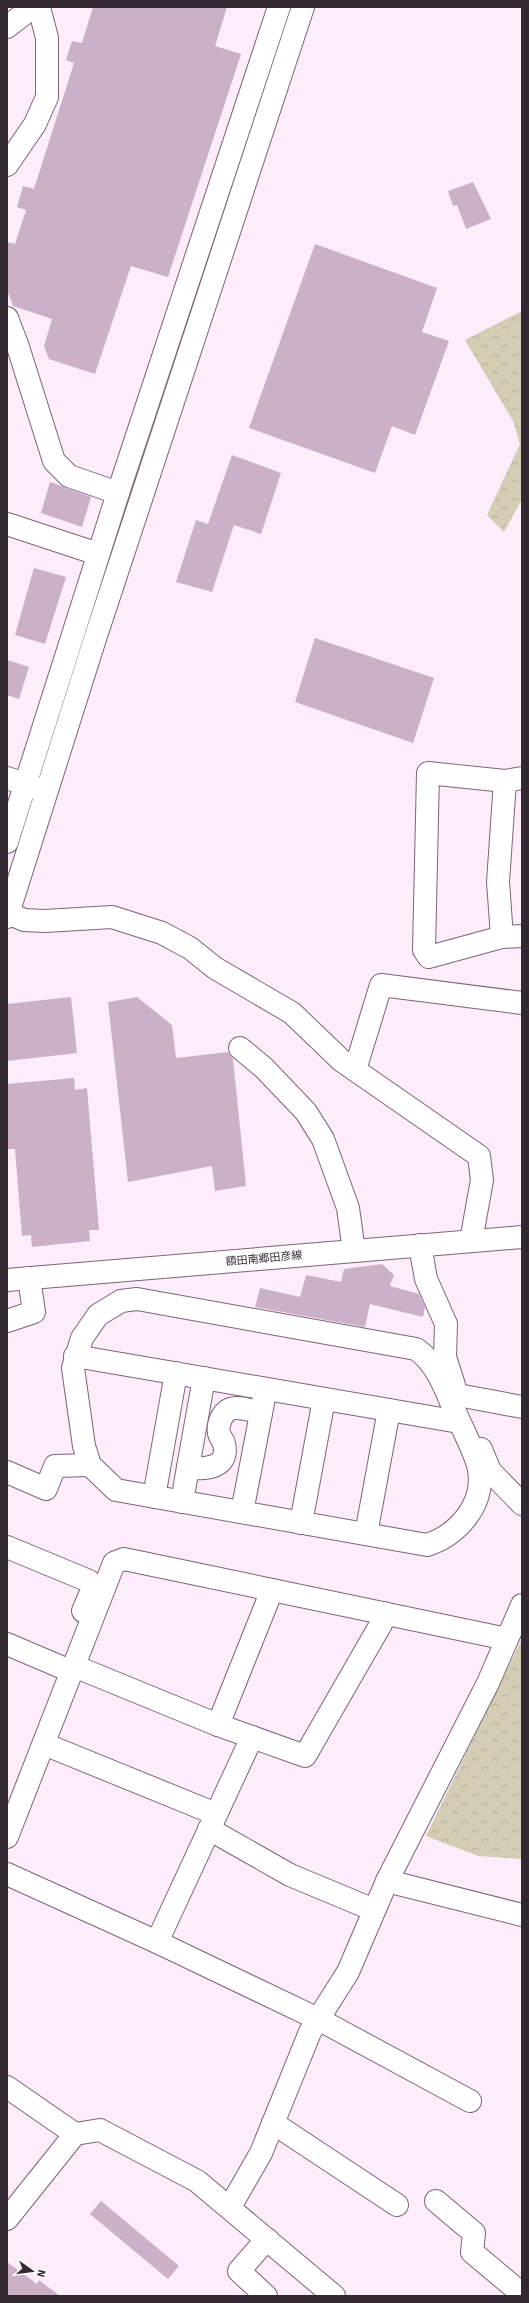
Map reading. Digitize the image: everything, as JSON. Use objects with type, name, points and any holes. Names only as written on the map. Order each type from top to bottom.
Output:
[{"type":"street","points":[[7,27],[33,7]]},
{"type":"street","points":[[7,165],[36,124],[47,97],[47,38],[39,7]]},
{"type":"street","points":[[7,842],[17,781],[98,554],[279,7]]},
{"type":"street","points":[[303,7],[99,627],[8,915],[24,920],[45,921],[112,917],[162,933],[190,948],[215,968],[292,1013],[342,1062],[479,1156],[482,1180],[471,1241]]},
{"type":"street","points":[[7,318],[54,461],[69,476],[118,493]]},
{"type":"street","points":[[7,524],[98,554]]},
{"type":"street","points":[[428,773],[514,779],[498,882],[512,936],[429,957],[424,950],[428,773]]},
{"type":"street","points":[[17,781],[48,792]]},
{"type":"street","points":[[355,1070],[381,985],[522,1003]]},
{"type":"street","points":[[240,1048],[264,1068],[306,1112],[323,1139],[348,1208],[354,1250]]},
{"type":"street","name":"額田南郷田彦線","points":[[7,1280],[522,1237]]},
{"type":"street","points":[[420,1245],[426,1279],[446,1324],[445,1357],[458,1395],[490,1471],[522,1504]]},
{"type":"street","points":[[7,1321],[34,1312],[29,1278]]},
{"type":"street","points":[[137,1299],[416,1349],[432,1365],[445,1388],[479,1470],[478,1497],[468,1516],[447,1535],[427,1545],[116,1490],[90,1465],[84,1446],[73,1368],[75,1356],[82,1338],[98,1315],[121,1301],[137,1299]]},
{"type":"street","points":[[75,1356],[459,1422]]},
{"type":"street","points":[[154,1497],[176,1373]]},
{"type":"street","points":[[182,1502],[204,1378]]},
{"type":"street","points":[[242,1512],[266,1389]]},
{"type":"street","points":[[458,1395],[522,1407]]},
{"type":"street","points":[[301,1523],[324,1399]]},
{"type":"street","points":[[188,1467],[206,1469],[215,1467],[222,1462],[225,1454],[224,1443],[219,1435],[218,1425],[224,1414],[230,1409],[261,1412]]},
{"type":"street","points":[[366,1534],[389,1410]]},
{"type":"street","points":[[7,1472],[46,1489],[55,1466],[90,1465]]},
{"type":"street","points":[[7,1548],[89,1581],[92,1590],[67,1666],[44,1744],[7,1838]]},
{"type":"street","points":[[7,1798],[114,1563],[124,1559],[506,1639]]},
{"type":"street","points":[[218,1725],[272,1590]]},
{"type":"street","points":[[230,2207],[261,2153],[310,2032],[320,2020],[348,1972],[387,1881],[488,1683],[522,1605]]},
{"type":"street","points":[[7,1644],[218,1725],[305,1756],[381,1624],[384,1613]]},
{"type":"street","points":[[157,1942],[252,1737]]},
{"type":"street","points":[[44,1744],[213,1821],[290,1875],[374,1910]]},
{"type":"street","points":[[7,1874],[157,1942],[320,2020],[470,2102]]},
{"type":"street","points":[[387,1881],[522,1915]]},
{"type":"street","points":[[7,2087],[75,2134]]},
{"type":"street","points":[[273,2123],[397,2205]]},
{"type":"street","points":[[7,2219],[75,2134],[100,2130],[197,2181],[230,2207],[334,2296]]},
{"type":"street","points":[[436,2201],[474,2233],[472,2252],[522,2294]]},
{"type":"street","points":[[266,2296],[238,2271],[267,2239]]},
{"type":"green space","points":[[522,311],[522,499],[504,532],[487,515],[520,444],[513,421],[465,340]]},
{"type":"green space","points":[[521,1641],[522,1859],[478,1856],[426,1836]]},
{"type":"building","points":[[93,7],[227,7],[215,46],[241,54],[168,277],[131,266],[95,374],[49,359],[44,346],[52,319],[13,306],[7,290],[7,242],[15,244],[26,210],[17,207],[23,186],[34,189],[74,63],[66,60],[72,41],[82,43]]},
{"type":"building","points":[[473,182],[491,219],[466,229],[457,205],[453,206],[448,191]]},
{"type":"building","points":[[315,244],[437,288],[422,332],[449,341],[415,435],[392,426],[375,473],[249,428]]},
{"type":"building","points":[[232,455],[281,473],[261,534],[234,525],[212,592],[176,582],[196,520],[208,524]]},
{"type":"building","points":[[50,482],[91,497],[82,527],[41,513]]},
{"type":"building","points":[[34,568],[66,577],[45,644],[15,635]]},
{"type":"building","points":[[315,638],[434,678],[413,743],[295,702]]},
{"type":"building","points":[[7,660],[29,667],[19,699],[7,695]]},
{"type":"building","points":[[71,997],[77,1053],[7,1061],[7,1004]]},
{"type":"building","points":[[137,997],[172,1025],[176,1058],[228,1052],[233,1059],[246,1186],[215,1191],[212,1166],[128,1182],[108,1002]]},
{"type":"building","points":[[74,1078],[75,1090],[87,1088],[99,1230],[89,1230],[90,1241],[32,1247],[31,1235],[22,1236],[15,1149],[7,1149],[7,1084]]},
{"type":"building","points":[[382,1264],[394,1275],[390,1286],[419,1294],[425,1307],[423,1317],[370,1304],[365,1327],[255,1307],[260,1288],[300,1297],[306,1275],[341,1282],[344,1269]]},
{"type":"building","points":[[101,2201],[179,2266],[168,2279],[90,2214]]},
{"type":"building","points":[[7,2262],[37,2284],[39,2280],[60,2296],[7,2296]]}]
